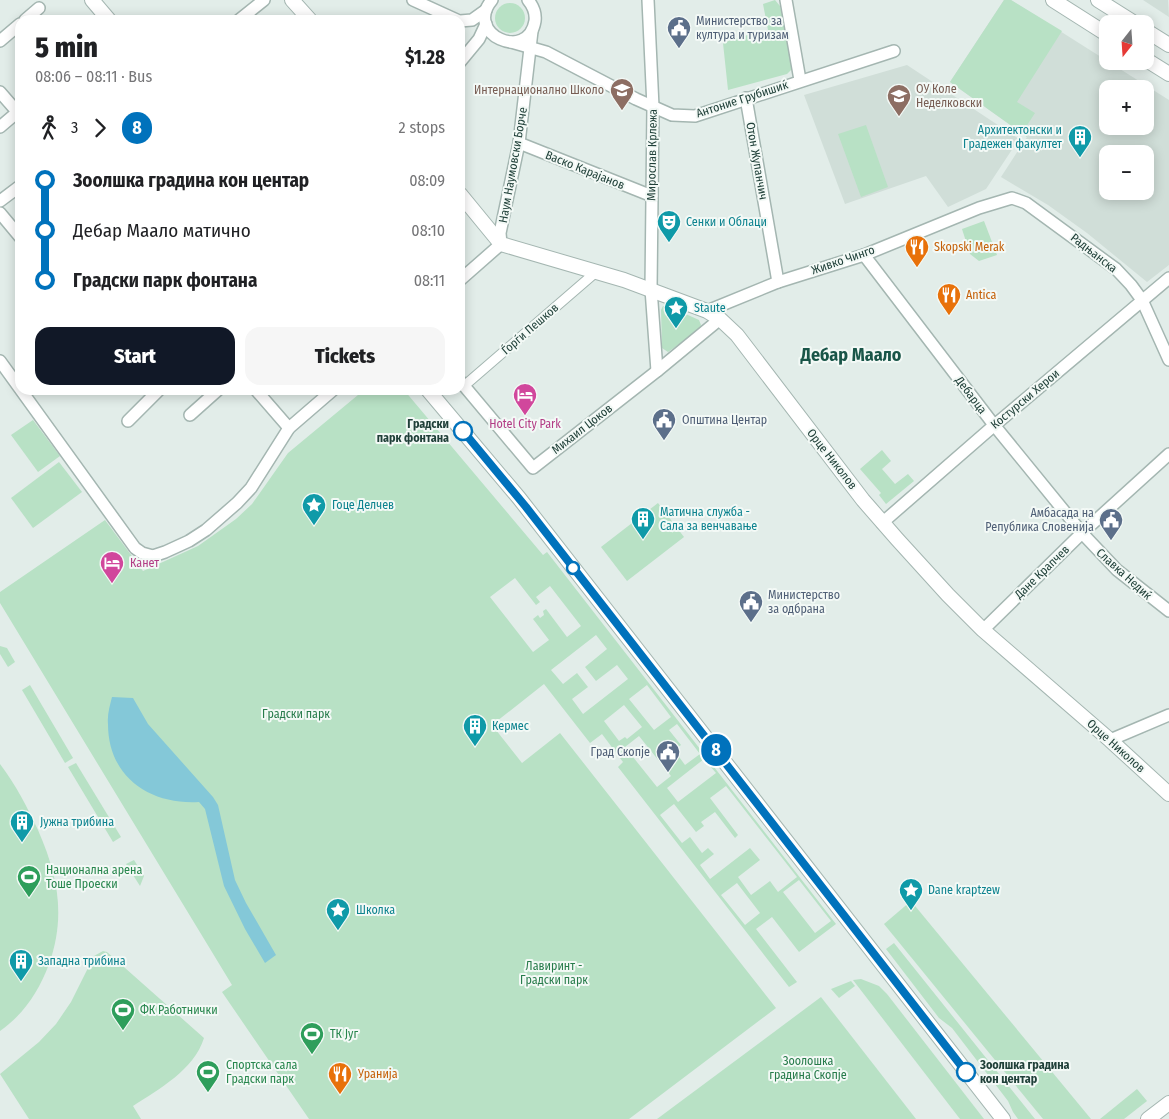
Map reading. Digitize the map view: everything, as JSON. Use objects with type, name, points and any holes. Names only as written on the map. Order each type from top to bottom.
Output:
[{"type":"street","points":[[92,0],[105,15]]},
{"type":"street","points":[[245,15],[264,0]]},
{"type":"street","points":[[292,0],[306,15]]},
{"type":"street","points":[[413,0],[447,15]]},
{"type":"street","name":"Мирослав Крлежа","points":[[648,0],[653,107],[651,289],[657,371]]},
{"type":"street","points":[[786,0],[800,80]]},
{"type":"street","points":[[1053,0],[1099,29]]},
{"type":"street","points":[[1098,0],[1122,15]]},
{"type":"street","points":[[465,20],[472,20],[490,3]]},
{"type":"street","points":[[465,56],[479,39],[486,24],[490,3]]},
{"type":"street","name":"Наум Наумовски Борче","points":[[501,244],[500,233],[519,143],[532,31],[535,24],[532,3]]},
{"type":"street","points":[[31,15],[39,8]]},
{"type":"street","name":"Антоние Грубишиќ","points":[[486,24],[493,36],[505,42],[546,52],[672,115],[695,116],[894,50]]},
{"type":"street","points":[[0,40],[15,28]]},
{"type":"street","points":[[511,42],[525,38],[532,31]]},
{"type":"street","points":[[1154,36],[1169,45]]},
{"type":"street","points":[[1154,64],[1169,74]]},
{"type":"street","points":[[0,92],[15,108]]},
{"type":"street","name":"Отон Жупанчич","points":[[746,98],[778,282]]},
{"type":"street","points":[[0,127],[15,115]]},
{"type":"street","name":"Васко Карајанов","points":[[519,143],[652,196]]},
{"type":"street","points":[[0,201],[15,190]]},
{"type":"street","name":"Радњанска","points":[[979,208],[1012,198],[1026,203],[1116,269],[1142,300],[1169,360]]},
{"type":"street","points":[[465,200],[501,244],[465,276]]},
{"type":"street","name":"Живко Чинго","points":[[707,311],[778,282],[864,254],[979,208]]},
{"type":"street","points":[[0,213],[15,231]]},
{"type":"street","name":"Орце Николов","points":[[501,244],[651,289],[707,311],[720,319],[737,335],[882,523],[948,595],[983,630],[1169,794]]},
{"type":"street","name":"Дебарца","points":[[864,254],[994,425],[1082,533]]},
{"type":"street","name":"Ѓорѓи Пешков","points":[[465,381],[596,272]]},
{"type":"street","name":"Костурски Херои","points":[[882,523],[994,425],[1169,278]]},
{"type":"street","name":"Михаил Цоков","points":[[465,388],[532,468],[657,371],[720,319]]},
{"type":"street","points":[[0,361],[15,377]]},
{"type":"street","points":[[28,395],[135,548],[142,553],[153,556],[189,541],[206,530],[237,503],[251,488],[288,428],[327,395]]},
{"type":"street","points":[[128,421],[154,395]]},
{"type":"street","points":[[190,415],[212,395]]},
{"type":"street","points":[[260,395],[288,428]]},
{"type":"street","points":[[432,395],[519,498],[1003,1119]]},
{"type":"street","name":"Дане Крапчев","points":[[983,630],[1082,533],[1169,454]]},
{"type":"street","name":"Славка Недиќ","points":[[1082,533],[1117,570],[1169,611]]},
{"type":"street","points":[[1110,740],[1169,715]]},
{"type":"street","points":[[1148,1119],[1169,1103]]},
{"type":"shaded area","points":[[1004,0],[1011,0],[1099,56],[1099,70],[1122,70],[1137,80],[1099,80],[1099,135],[1154,135],[1154,91],[1169,100],[1169,265],[1147,282],[1087,233],[1048,205],[1001,177],[1027,137],[950,82]]},
{"type":"shaded area","points":[[1143,0],[1168,0],[1169,17]]},
{"type":"shaded area","name":"ОУ Коле Неделковски","points":[[907,65],[1019,139],[986,189],[948,207],[926,176],[845,204],[804,95]]},
{"type":"green space","points":[[775,0],[780,6],[794,67],[787,74],[728,90],[723,43],[768,30],[763,4]]},
{"type":"green space","points":[[1004,0],[1011,0],[1062,31],[1017,102],[1035,113],[1024,130],[1027,137],[950,82]]},
{"type":"green space","points":[[510,3],[521,7],[525,18],[521,29],[510,33],[499,29],[495,18],[499,7]]},
{"type":"green space","points":[[866,125],[888,187],[861,197],[838,134]]},
{"type":"green space","points":[[984,221],[997,255],[979,261],[970,254],[962,229]]},
{"type":"green space","points":[[663,306],[668,306],[699,320],[701,325],[699,330],[668,352],[662,348],[661,310]]},
{"type":"green space","name":"Градски парк","points":[[358,395],[408,395],[543,555],[547,552],[836,924],[799,952],[772,917],[756,929],[797,982],[789,987],[618,767],[623,762],[602,734],[590,743],[544,684],[492,725],[522,763],[560,733],[776,1008],[629,1119],[309,1119],[222,992],[232,985],[0,603],[0,592],[105,520],[143,571],[198,546],[236,519],[252,504],[288,453]],"holes":[[[515,578],[536,605],[540,602],[536,597],[550,586],[581,626],[567,637],[546,609],[543,611],[544,615],[540,618],[538,615],[533,619],[549,640],[533,652],[490,597]],[[596,635],[607,649],[585,667],[596,681],[617,665],[628,679],[583,714],[572,699],[588,687],[577,673],[563,684],[551,670]],[[647,685],[671,717],[654,730],[629,699]],[[624,705],[642,727],[627,739],[625,737],[619,741],[604,721]],[[677,724],[700,754],[685,765],[674,750],[681,745],[669,730]],[[639,736],[671,776],[657,787],[625,747]],[[704,759],[716,773],[678,802],[667,788]],[[726,786],[797,877],[778,892],[770,881],[751,895],[738,877],[760,860],[750,848],[710,879],[700,865],[714,854],[708,848],[702,853],[690,837],[682,843],[660,815],[674,804],[696,832],[704,826],[701,822],[715,812],[735,838],[738,835],[710,798]],[[799,880],[831,921],[815,933],[783,892]],[[737,883],[760,913],[745,925],[721,895]]]},
{"type":"green space","points":[[33,420],[60,456],[38,472],[11,435]]},
{"type":"green space","points":[[882,450],[891,461],[882,469],[895,484],[908,474],[914,481],[886,504],[879,495],[881,493],[860,469]]},
{"type":"green space","points":[[59,462],[82,492],[33,528],[11,498]]},
{"type":"green space","points":[[658,503],[684,537],[627,581],[601,547]]},
{"type":"green space","points":[[0,646],[7,648],[15,662],[8,667],[0,654]]},
{"type":"green space","points":[[30,685],[73,758],[65,763],[22,690]]},
{"type":"green space","points":[[76,763],[121,837],[113,842],[68,767]]},
{"type":"green space","name":"Национална арена Тоше Проески","points":[[0,764],[21,796],[45,847],[55,880],[58,913],[54,946],[41,983],[30,1001],[0,1031]]},
{"type":"green space","points":[[134,860],[144,876],[140,886],[126,864]]},
{"type":"green space","points":[[911,901],[1091,1119],[1043,1119],[884,924]]},
{"type":"green space","points":[[894,943],[1035,1119],[1018,1119],[1008,1101],[952,1028],[939,1018],[886,949]]},
{"type":"green space","name":"ФК Работнички","points":[[103,951],[107,952],[204,1038],[192,1060],[184,1069],[154,1093],[133,1106],[141,1119],[29,1119],[0,1074],[39,1042],[56,1024],[71,1002],[94,956]]},
{"type":"green space","points":[[861,979],[879,986],[887,994],[984,1119],[960,1119],[853,980]]},
{"type":"green space","points":[[851,981],[855,986],[839,998],[831,989]]},
{"type":"green space","name":"Зоолошка градина Скопје","points":[[821,997],[916,1119],[657,1119]]},
{"type":"green space","points":[[1137,1089],[1147,1101],[1124,1119],[1100,1119]]},
{"type":"water","points":[[112,697],[133,698],[148,724],[218,805],[235,880],[276,955],[265,963],[245,929],[224,886],[205,809],[199,802],[181,802],[164,799],[149,793],[135,784],[124,773],[115,759],[110,743],[108,721]]},
{"type":"bus line","name":"8","points":[[463,431],[526,507],[966,1072]]},
{"type":"place","name":"Министерство за култура и туризам","points":[[679,49]]},
{"type":"place","name":"Интернационално Школо","points":[[622,111]]},
{"type":"place","name":"ОУ Коле Неделковски","points":[[899,117]]},
{"type":"place","name":"Архитектонски и Градежен факултет","points":[[1080,158]]},
{"type":"place","name":"Сенки и Облаци","points":[[669,243]]},
{"type":"place","name":"Skopski Merak","points":[[917,268]]},
{"type":"place","name":"Antica","points":[[949,316]]},
{"type":"place","name":"Staute","points":[[676,329]]},
{"type":"place","name":"Hotel City Park","points":[[525,416]]},
{"type":"place","name":"Градски парк фонтана","points":[[463,431]]},
{"type":"place","name":"Општина Центар","points":[[664,441]]},
{"type":"place","name":"Гоце Делчев","points":[[314,526]]},
{"type":"place","name":"Матична служба - Сала за венчавање","points":[[643,540]]},
{"type":"place","name":"Амбасада на Република Словенија","points":[[1111,541]]},
{"type":"place","name":"Канет","points":[[112,584]]},
{"type":"place","name":"Министерство за одбрана","points":[[751,623]]},
{"type":"place","name":"Кермес","points":[[475,747]]},
{"type":"place","name":"Град Скопје","points":[[668,773]]},
{"type":"place","name":"Јужна трибина","points":[[22,843]]},
{"type":"place","name":"Национална арена Тоше Проески","points":[[29,898]]},
{"type":"place","name":"Dane kraptzew","points":[[911,911]]},
{"type":"place","name":"Школка","points":[[338,931]]},
{"type":"place","name":"Западна трибина","points":[[21,982]]},
{"type":"place","name":"ФК Работнички","points":[[123,1031]]},
{"type":"place","name":"ТК Југ","points":[[312,1055]]},
{"type":"place","name":"Зоолшка градина кон центар","points":[[966,1072]]},
{"type":"place","name":"Спортска сала Градски парк","points":[[208,1093]]},
{"type":"place","name":"Уранија","points":[[340,1095]]},
{"type":"district","name":"Дебар Маало","points":[[851,355]]},
{"type":"park label","name":"Лавиринт - Градски парк","points":[[554,973]]}]
